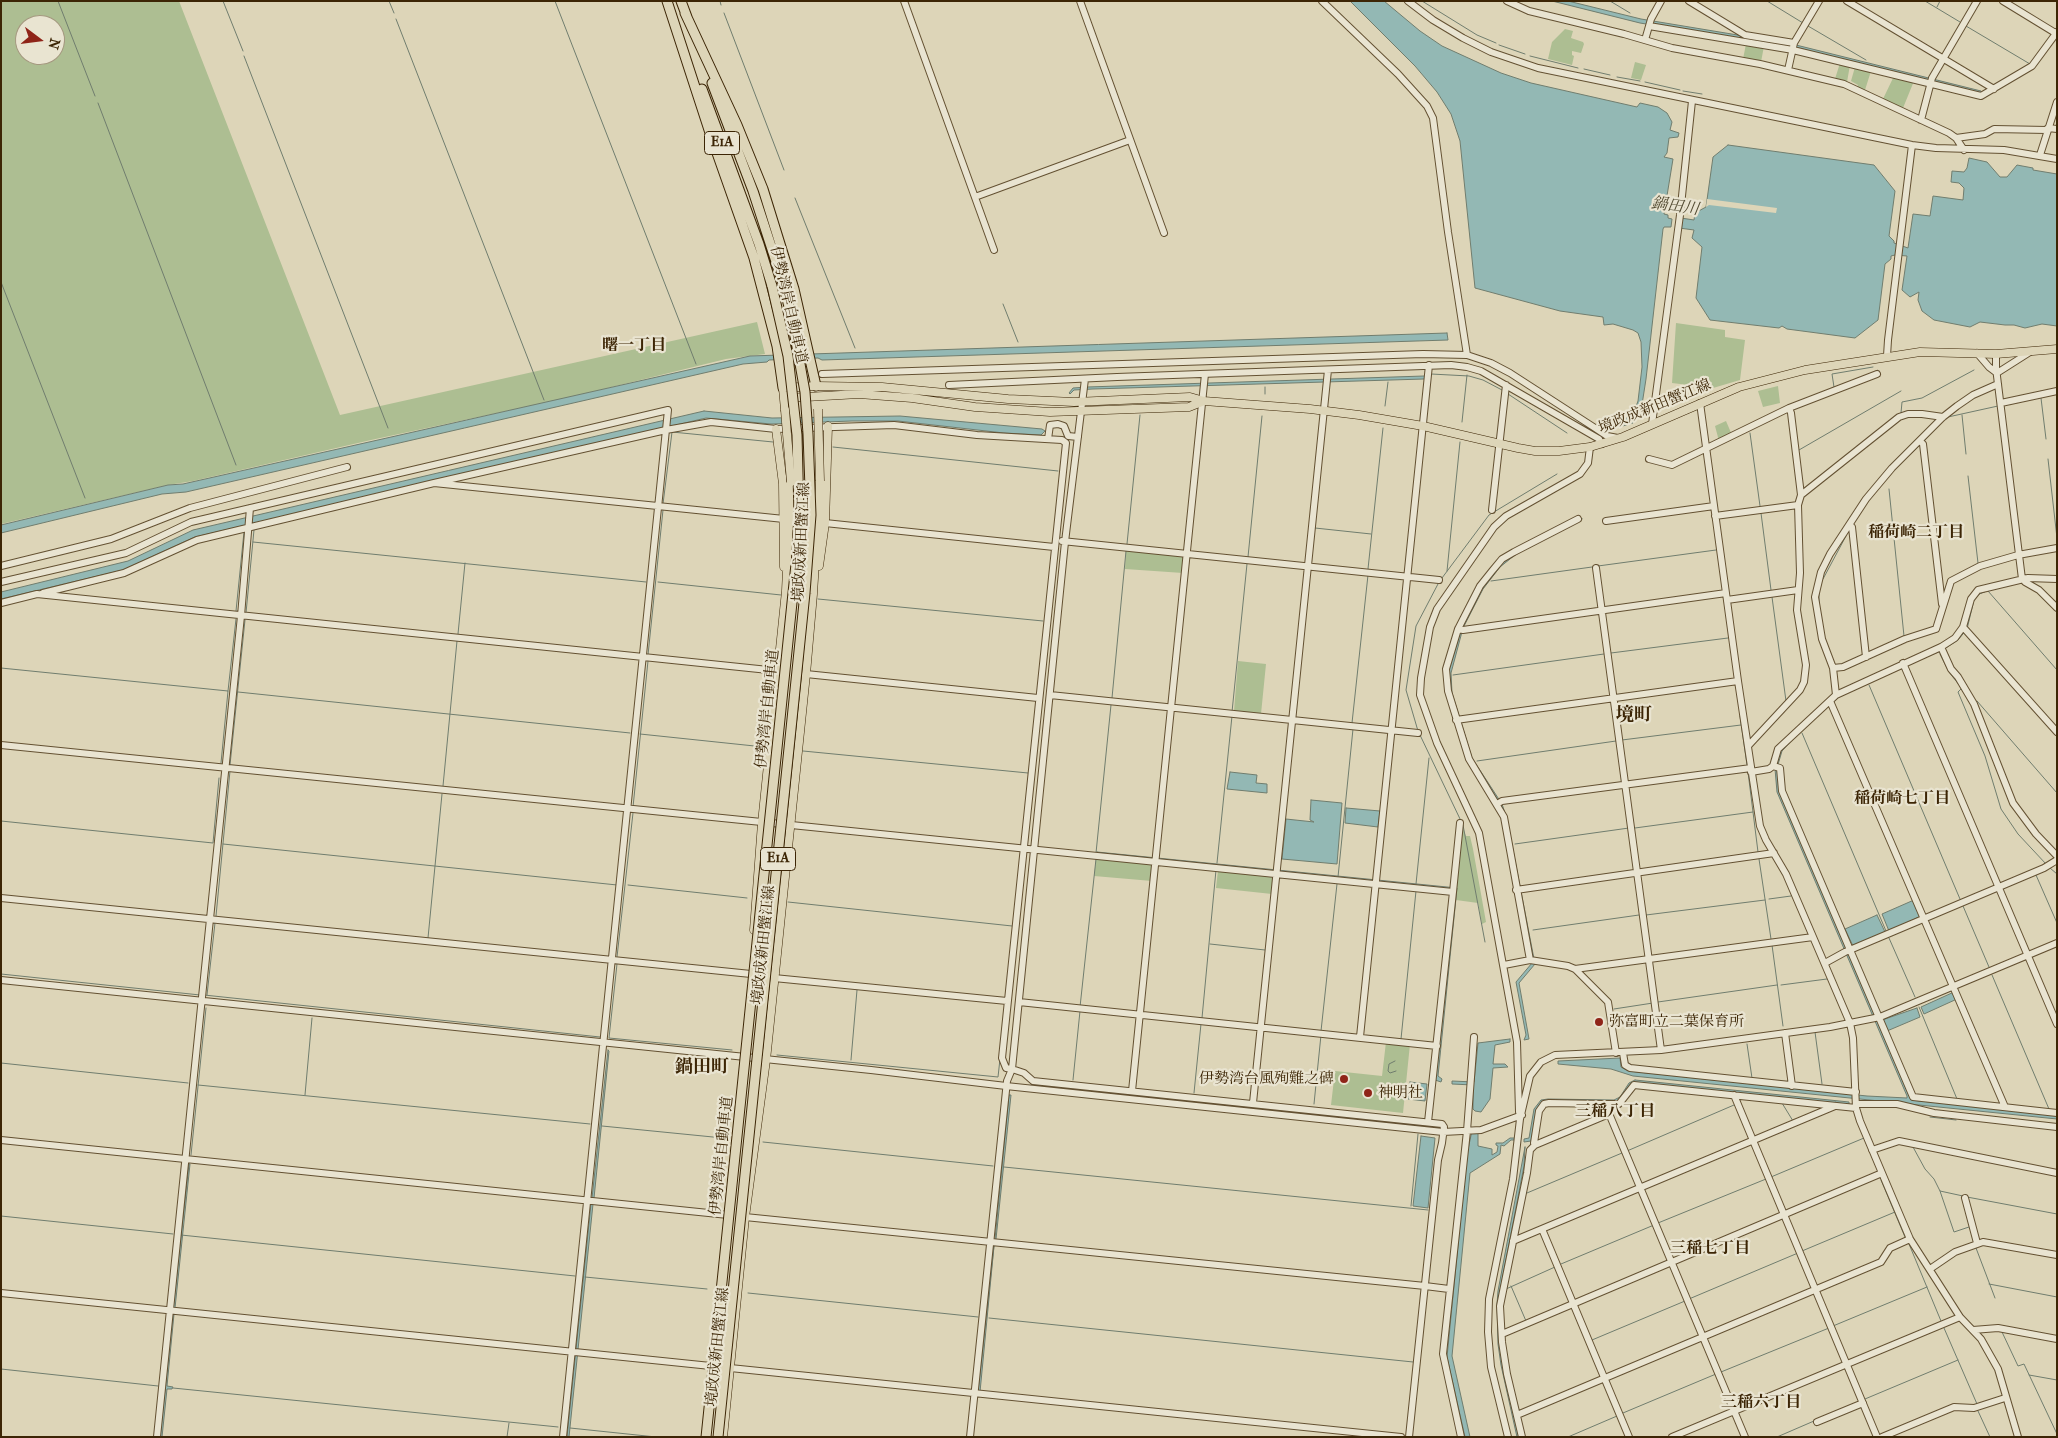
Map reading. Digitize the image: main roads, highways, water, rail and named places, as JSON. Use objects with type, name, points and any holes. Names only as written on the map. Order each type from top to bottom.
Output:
[{"type":"highway","points":[[668,1],[710,136],[754,258],[781,370],[783,388]]},
{"type":"highway","name":"伊勢湾岸自動車道","points":[[668,1],[751,220],[772,286],[781,320],[793,392],[799,474],[799,514],[794,593],[704,1437]]},
{"type":"highway","name":"伊勢湾岸自動車道","points":[[681,1],[753,191],[783,283],[792,318],[804,392],[810,474],[811,515],[805,593],[718,1437]]},
{"type":"highway","points":[[685,12],[737,125],[762,189],[794,289],[816,391]]},
{"type":"main road","name":"境政成新田蟹江線","points":[[784,398],[816,391],[882,387],[1008,399],[1082,402],[1190,398],[1204,401],[1324,411],[1423,426],[1500,445],[1535,451],[1590,447],[1602,444],[1621,438],[1739,387],[1805,370],[1920,352],[1996,354],[2057,349]]},
{"type":"main road","name":"境政成新田蟹江線","points":[[704,1437],[709,1366],[728,1215],[744,1057],[762,823],[786,591],[791,482],[783,388],[912,398],[975,407],[1022,411],[1189,407],[1204,401]]},
{"type":"main road","name":"境政成新田蟹江線","points":[[723,1437],[745,1217],[766,1060],[806,674],[820,481],[816,391]]},
{"type":"main road","points":[[813,594],[826,523],[828,426]]},
{"type":"main road","points":[[776,429],[783,484],[782,554],[786,591]]},
{"type":"water","points":[[1350,1],[1384,1],[1420,31],[1442,46],[1501,73],[1531,83],[1637,107],[1640,103],[1658,107],[1667,113],[1672,122],[1670,130],[1679,133],[1678,137],[1669,138],[1667,153],[1664,157],[1673,159],[1664,214],[1672,219],[1671,227],[1664,227],[1663,229],[1646,379],[1641,411],[1633,423],[1619,427],[1620,423],[1634,412],[1638,401],[1642,367],[1641,342],[1638,333],[1613,324],[1604,325],[1603,317],[1560,311],[1475,288],[1460,141],[1451,114],[1437,92],[1415,66]]},
{"type":"water","points":[[1552,1],[1568,1],[1641,19],[1792,44],[1981,91],[1981,94],[1792,48],[1640,23]]},
{"type":"water","points":[[1728,145],[1874,165],[1895,191],[1889,236],[1894,243],[1908,248],[1913,214],[1930,216],[1933,196],[1963,200],[1964,188],[1959,183],[1951,182],[1952,171],[1964,172],[1969,158],[1987,162],[2000,177],[2007,177],[2017,165],[2057,174],[2057,326],[2042,324],[2025,328],[2014,325],[1980,322],[1970,327],[1934,320],[1922,311],[1918,300],[1919,292],[1910,297],[1902,290],[1907,256],[1895,255],[1891,256],[1891,259],[1885,264],[1878,320],[1855,338],[1787,329],[1782,326],[1779,328],[1710,320],[1696,298],[1702,247],[1692,238],[1694,230],[1679,228],[1681,218],[1694,220],[1695,213],[1706,207],[1713,157]]},
{"type":"water","points":[[1447,333],[1448,340],[822,360],[818,358],[769,360],[767,362],[743,364],[186,492],[162,494],[1,533],[1,525],[168,485],[183,484],[750,356]]},
{"type":"water","points":[[1431,373],[1424,379],[1093,389],[1074,390],[1069,393],[1073,388],[1087,387],[1424,376]]},
{"type":"water","points":[[704,411],[772,418],[900,416],[1042,429],[1045,431],[1041,435],[1004,433],[898,421],[771,424],[706,418],[195,537],[123,570],[1,599],[1,592],[128,561],[193,530]]},
{"type":"water","points":[[1582,519],[1515,555],[1500,567],[1483,589],[1463,628],[1451,673],[1452,693],[1472,758],[1502,804],[1507,819],[1535,964],[1519,983],[1529,1039],[1524,1040],[1526,1035],[1516,982],[1532,963],[1505,818],[1474,766],[1450,693],[1448,670],[1459,631],[1481,587],[1506,558]]},
{"type":"water","points":[[1979,594],[1974,600],[1967,629],[1958,640],[1941,651],[1903,666],[1839,697],[1801,730],[1782,751],[1777,768],[1780,792],[1911,1100],[2057,1115],[2057,1119],[1633,1076],[1611,1069],[1558,1064],[1558,1061],[1620,1058],[1621,1067],[1629,1071],[1867,1096],[1907,1098],[1777,792],[1775,769],[1779,751],[1801,728],[1838,695],[1941,648],[1956,639],[1962,632],[1974,596]]},
{"type":"water","points":[[1230,772],[1257,775],[1256,783],[1267,784],[1267,793],[1227,789]]},
{"type":"water","points":[[1311,800],[1342,803],[1337,864],[1282,859],[1286,819],[1314,822],[1310,820]]},
{"type":"water","points":[[1346,808],[1380,811],[1378,827],[1345,823]]},
{"type":"water","points":[[1097,852],[1457,888],[1438,1076],[1442,1079],[1441,1082],[1435,1080],[1454,891],[1096,854]]},
{"type":"water","points":[[1914,900],[1921,916],[1889,931],[1882,914]]},
{"type":"water","points":[[1877,915],[1885,932],[1853,946],[1845,929]]},
{"type":"water","points":[[1954,992],[1957,999],[1924,1014],[1921,1007]]},
{"type":"water","points":[[1917,1008],[1920,1017],[1887,1031],[1882,1020]]},
{"type":"water","points":[[1510,1039],[1510,1042],[1495,1045],[1493,1064],[1505,1064],[1508,1067],[1493,1068],[1490,1099],[1481,1112],[1475,1111],[1473,1109],[1473,1085],[1452,1084],[1452,1081],[1474,1082],[1478,1043]]},
{"type":"water","points":[[608,1050],[594,1198],[592,1198]]},
{"type":"water","points":[[1635,1080],[1849,1102],[1849,1105],[1632,1083],[1619,1102],[1548,1100],[1537,1109],[1531,1141],[1524,1142],[1524,1139],[1529,1138],[1534,1109],[1541,1100],[1548,1099],[1614,1100],[1620,1097],[1629,1083]]},
{"type":"water","points":[[1410,1082],[1427,1084],[1425,1101],[1408,1099]]},
{"type":"water","points":[[1009,1095],[1011,1095],[995,1239]]},
{"type":"water","points":[[1472,1131],[1478,1132],[1478,1146],[1492,1149],[1492,1155],[1497,1152],[1498,1146],[1496,1143],[1503,1143],[1510,1138],[1515,1138],[1504,1146],[1501,1145],[1500,1154],[1470,1173],[1452,1356],[1470,1437],[1465,1437],[1447,1357],[1467,1154]]},
{"type":"water","points":[[1421,1136],[1435,1138],[1428,1208],[1413,1206]]},
{"type":"water","points":[[1525,1147],[1524,1166],[1500,1291],[1499,1306],[1520,1437],[1517,1437],[1501,1365],[1498,1344],[1497,1304]]},
{"type":"water","points":[[189,1164],[175,1308],[173,1308]]},
{"type":"water","points":[[591,1204],[593,1204],[569,1437],[567,1437]]},
{"type":"water","points":[[994,1246],[980,1392],[978,1392]]},
{"type":"water","points":[[173,1314],[167,1386],[173,1387],[172,1389],[167,1389],[162,1437],[160,1437]]},
{"type":"waterway","points":[[58,1],[95,96]]},
{"type":"waterway","points":[[223,1],[243,51]]},
{"type":"waterway","points":[[389,1],[394,13]]},
{"type":"waterway","points":[[555,1],[696,364]]},
{"type":"waterway","points":[[720,1],[721,5]]},
{"type":"waterway","points":[[1422,1],[1477,35],[1496,43]]},
{"type":"waterway","points":[[1610,1],[1630,13]]},
{"type":"waterway","points":[[1767,1],[1803,23]]},
{"type":"waterway","points":[[1925,1],[1960,22]]},
{"type":"waterway","points":[[1937,7],[1940,1]]},
{"type":"waterway","points":[[724,13],[784,170]]},
{"type":"waterway","points":[[396,19],[544,400]]},
{"type":"waterway","points":[[1808,26],[1866,60]]},
{"type":"waterway","points":[[1966,26],[2030,64]]},
{"type":"waterway","points":[[1499,45],[1525,54]]},
{"type":"waterway","points":[[244,56],[388,428]]},
{"type":"waterway","points":[[1530,56],[1578,68]]},
{"type":"waterway","points":[[1584,69],[1610,75]]},
{"type":"waterway","points":[[1617,77],[1640,81]]},
{"type":"waterway","points":[[1645,82],[1680,90]]},
{"type":"waterway","points":[[1683,91],[1702,94]]},
{"type":"waterway","points":[[98,103],[236,465]]},
{"type":"waterway","points":[[795,198],[855,348]]},
{"type":"waterway","points":[[1,282],[85,498]]},
{"type":"waterway","points":[[1003,304],[1018,342]]},
{"type":"waterway","points":[[1834,387],[1832,374],[1873,367]]},
{"type":"waterway","points":[[1901,413],[1902,402],[1922,398],[1974,370]]},
{"type":"waterway","points":[[1431,374],[1469,376],[1483,380],[1502,390]]},
{"type":"waterway","points":[[1462,422],[1467,375]]},
{"type":"waterway","points":[[1385,406],[1388,382]]},
{"type":"waterway","points":[[1265,387],[1265,394]]},
{"type":"waterway","points":[[1799,450],[1901,391]]},
{"type":"waterway","points":[[1508,394],[1567,433]]},
{"type":"waterway","points":[[2041,398],[2046,439]]},
{"type":"waterway","points":[[1948,417],[1998,406]]},
{"type":"waterway","points":[[1127,544],[1140,415]]},
{"type":"waterway","points":[[1962,415],[1966,454]]},
{"type":"waterway","points":[[1248,557],[1262,416]]},
{"type":"waterway","points":[[1368,569],[1383,428]]},
{"type":"waterway","points":[[663,504],[672,432],[773,442]]},
{"type":"waterway","points":[[1750,433],[1760,506]]},
{"type":"waterway","points":[[1925,440],[1929,435]]},
{"type":"waterway","points":[[1447,571],[1460,442]]},
{"type":"waterway","points":[[1912,453],[1920,445]]},
{"type":"waterway","points":[[833,447],[1058,471]]},
{"type":"waterway","points":[[2048,459],[2057,538]]},
{"type":"waterway","points":[[1442,578],[1489,515],[1557,474]]},
{"type":"waterway","points":[[1968,476],[1978,563]]},
{"type":"waterway","points":[[1889,489],[1904,636]]},
{"type":"waterway","points":[[648,655],[663,510]]},
{"type":"waterway","points":[[1761,513],[1771,590]]},
{"type":"waterway","points":[[1315,528],[1371,534]]},
{"type":"waterway","points":[[246,613],[254,530]]},
{"type":"waterway","points":[[236,611],[244,532]]},
{"type":"waterway","points":[[1823,579],[1846,536]]},
{"type":"waterway","points":[[253,542],[646,582]]},
{"type":"waterway","points":[[1598,566],[1716,550]]},
{"type":"waterway","points":[[1112,698],[1126,551]]},
{"type":"waterway","points":[[458,634],[465,563]]},
{"type":"waterway","points":[[1232,712],[1247,564]]},
{"type":"waterway","points":[[1491,581],[1592,567]]},
{"type":"waterway","points":[[1352,723],[1368,575]]},
{"type":"waterway","points":[[658,582],[781,595]]},
{"type":"waterway","points":[[1418,731],[1406,690],[1416,626],[1438,584]]},
{"type":"waterway","points":[[1988,591],[2057,670]]},
{"type":"waterway","points":[[1819,592],[1819,603]]},
{"type":"waterway","points":[[1772,597],[1786,701]]},
{"type":"waterway","points":[[818,599],[1043,621]]},
{"type":"waterway","points":[[228,691],[236,619]]},
{"type":"waterway","points":[[230,765],[245,620]]},
{"type":"waterway","points":[[1611,653],[1728,638]]},
{"type":"waterway","points":[[443,786],[457,641]]},
{"type":"waterway","points":[[1453,675],[1604,654]]},
{"type":"waterway","points":[[1940,654],[1949,672],[1960,686]]},
{"type":"waterway","points":[[633,807],[648,661]]},
{"type":"waterway","points":[[1,668],[228,691],[221,763]]},
{"type":"waterway","points":[[1869,685],[1960,899]]},
{"type":"waterway","points":[[1961,689],[1958,692],[1985,756],[2001,809],[2018,834],[2046,864]]},
{"type":"waterway","points":[[238,692],[630,733]]},
{"type":"waterway","points":[[1977,701],[2057,793]]},
{"type":"waterway","points":[[1096,853],[1111,705]]},
{"type":"waterway","points":[[1217,863],[1232,716]]},
{"type":"waterway","points":[[1740,716],[1747,765]]},
{"type":"waterway","points":[[1622,740],[1741,725]]},
{"type":"waterway","points":[[1338,877],[1353,729]]},
{"type":"waterway","points":[[1802,733],[1886,931]]},
{"type":"waterway","points":[[640,734],[764,747]]},
{"type":"waterway","points":[[1420,735],[1461,821]]},
{"type":"waterway","points":[[1477,761],[1616,741]]},
{"type":"waterway","points":[[803,751],[1028,773]]},
{"type":"waterway","points":[[1416,884],[1429,758]]},
{"type":"waterway","points":[[216,916],[230,771]]},
{"type":"waterway","points":[[1748,772],[1758,852]]},
{"type":"waterway","points":[[1,821],[213,843],[219,778]]},
{"type":"waterway","points":[[428,938],[442,794]]},
{"type":"waterway","points":[[1635,828],[1753,812]]},
{"type":"waterway","points":[[617,957],[633,813]]},
{"type":"waterway","points":[[1463,825],[1485,942]]},
{"type":"waterway","points":[[1515,844],[1629,828]]},
{"type":"waterway","points":[[223,844],[617,885]]},
{"type":"waterway","points":[[1080,1007],[1096,859]]},
{"type":"waterway","points":[[1759,859],[1771,939]]},
{"type":"waterway","points":[[2050,868],[2057,874]]},
{"type":"waterway","points":[[1202,1018],[1216,870]]},
{"type":"waterway","points":[[2036,875],[2057,923]]},
{"type":"waterway","points":[[1321,1031],[1337,884]]},
{"type":"waterway","points":[[628,885],[747,898]]},
{"type":"waterway","points":[[1401,1039],[1416,891]]},
{"type":"waterway","points":[[1769,899],[1791,896]]},
{"type":"waterway","points":[[1646,915],[1765,900]]},
{"type":"waterway","points":[[788,902],[1012,926]]},
{"type":"waterway","points":[[1963,906],[1989,967]]},
{"type":"waterway","points":[[1533,930],[1639,915]]},
{"type":"waterway","points":[[207,995],[215,923]]},
{"type":"waterway","points":[[1889,938],[1915,997]]},
{"type":"waterway","points":[[1210,944],[1265,950]]},
{"type":"waterway","points":[[1772,945],[1783,1026]]},
{"type":"waterway","points":[[617,964],[609,1038],[732,1050]]},
{"type":"waterway","points":[[1,974],[200,995]]},
{"type":"waterway","points":[[1992,975],[2049,1109]]},
{"type":"waterway","points":[[1781,985],[1827,979]]},
{"type":"waterway","points":[[1658,1002],[1777,985]]},
{"type":"waterway","points":[[851,1060],[857,990]]},
{"type":"waterway","points":[[204,995],[600,1037]]},
{"type":"waterway","points":[[1614,1009],[1653,1003]]},
{"type":"waterway","points":[[1919,1007],[1957,1099]]},
{"type":"waterway","points":[[191,1155],[206,1008]]},
{"type":"waterway","points":[[1073,1080],[1080,1011]]},
{"type":"waterway","points":[[305,1095],[312,1018]]},
{"type":"waterway","points":[[1194,1093],[1201,1024]]},
{"type":"waterway","points":[[1815,1032],[1822,1084]]},
{"type":"waterway","points":[[1314,1104],[1321,1035]]},
{"type":"waterway","points":[[1747,1044],[1752,1078]]},
{"type":"waterway","points":[[777,1055],[998,1077],[1000,1059]]},
{"type":"waterway","points":[[1395,1061],[1389,1064],[1388,1071],[1390,1073],[1396,1071]]},
{"type":"waterway","points":[[1,1063],[188,1083]]},
{"type":"waterway","points":[[198,1085],[590,1124]]},
{"type":"waterway","points":[[1782,1103],[1793,1121]]},
{"type":"waterway","points":[[1627,1151],[1734,1105]]},
{"type":"waterway","points":[[1930,1117],[1956,1120]]},
{"type":"waterway","points":[[602,1126],[723,1138]]},
{"type":"waterway","points":[[1411,1206],[1418,1134]]},
{"type":"waterway","points":[[1771,1177],[1864,1138],[1878,1171]]},
{"type":"waterway","points":[[763,1142],[993,1166]]},
{"type":"waterway","points":[[1913,1147],[1940,1191],[1963,1196]]},
{"type":"waterway","points":[[1527,1193],[1622,1153]]},
{"type":"waterway","points":[[1004,1167],[1428,1210]]},
{"type":"waterway","points":[[1658,1223],[1766,1179]]},
{"type":"waterway","points":[[1881,1180],[1905,1237]]},
{"type":"waterway","points":[[1940,1191],[1954,1232],[1969,1227]]},
{"type":"waterway","points":[[1967,1197],[2057,1214]]},
{"type":"waterway","points":[[1802,1251],[1895,1212]]},
{"type":"waterway","points":[[1,1216],[173,1234]]},
{"type":"waterway","points":[[1561,1264],[1654,1225]]},
{"type":"waterway","points":[[181,1235],[575,1276]]},
{"type":"waterway","points":[[1909,1244],[1941,1321]]},
{"type":"waterway","points":[[1976,1248],[1995,1298]]},
{"type":"waterway","points":[[1689,1299],[1798,1253]]},
{"type":"waterway","points":[[1506,1289],[1555,1267]]},
{"type":"waterway","points":[[585,1277],[707,1289]]},
{"type":"waterway","points":[[1989,1284],[2057,1297]]},
{"type":"waterway","points":[[1511,1286],[1526,1321]]},
{"type":"waterway","points":[[1833,1326],[1927,1287]]},
{"type":"waterway","points":[[748,1293],[978,1317]]},
{"type":"waterway","points":[[1592,1340],[1685,1301]]},
{"type":"waterway","points":[[989,1318],[1413,1362]]},
{"type":"waterway","points":[[1721,1372],[1829,1328]]},
{"type":"waterway","points":[[1944,1328],[1977,1404]]},
{"type":"waterway","points":[[2002,1332],[2018,1366],[2024,1364],[2057,1434]]},
{"type":"waterway","points":[[1865,1399],[1958,1360]]},
{"type":"waterway","points":[[1,1369],[158,1386]]},
{"type":"waterway","points":[[1623,1413],[1716,1374]]},
{"type":"waterway","points":[[2029,1375],[2057,1380]]},
{"type":"waterway","points":[[173,1388],[558,1427]]},
{"type":"waterway","points":[[1978,1411],[1990,1437]]},
{"type":"waterway","points":[[1568,1437],[1617,1416]]},
{"type":"waterway","points":[[1777,1437],[1814,1421]]},
{"type":"waterway","points":[[507,1437],[509,1423]]},
{"type":"waterway","points":[[570,1428],[656,1437]]},
{"type":"place","name":"弥富町立二葉保育所","points":[[1599,1022]]},
{"type":"place","name":"伊勢湾台風殉難之碑","points":[[1344,1079]]},
{"type":"place","name":"神明社","points":[[1368,1093]]},
{"type":"district","name":"曙一丁目","points":[[634,346]]},
{"type":"district","name":"稲荷崎二丁目","points":[[1916,533]]},
{"type":"district","name":"境町","points":[[1634,716]]},
{"type":"district","name":"稲荷崎七丁目","points":[[1902,799]]},
{"type":"district","name":"鍋田町","points":[[702,1068]]},
{"type":"district","name":"三稲八丁目","points":[[1615,1112]]},
{"type":"district","name":"三稲七丁目","points":[[1710,1249]]},
{"type":"district","name":"三稲六丁目","points":[[1761,1403]]},
{"type":"water label","name":"鍋田川","points":[[1675,207]]}]
